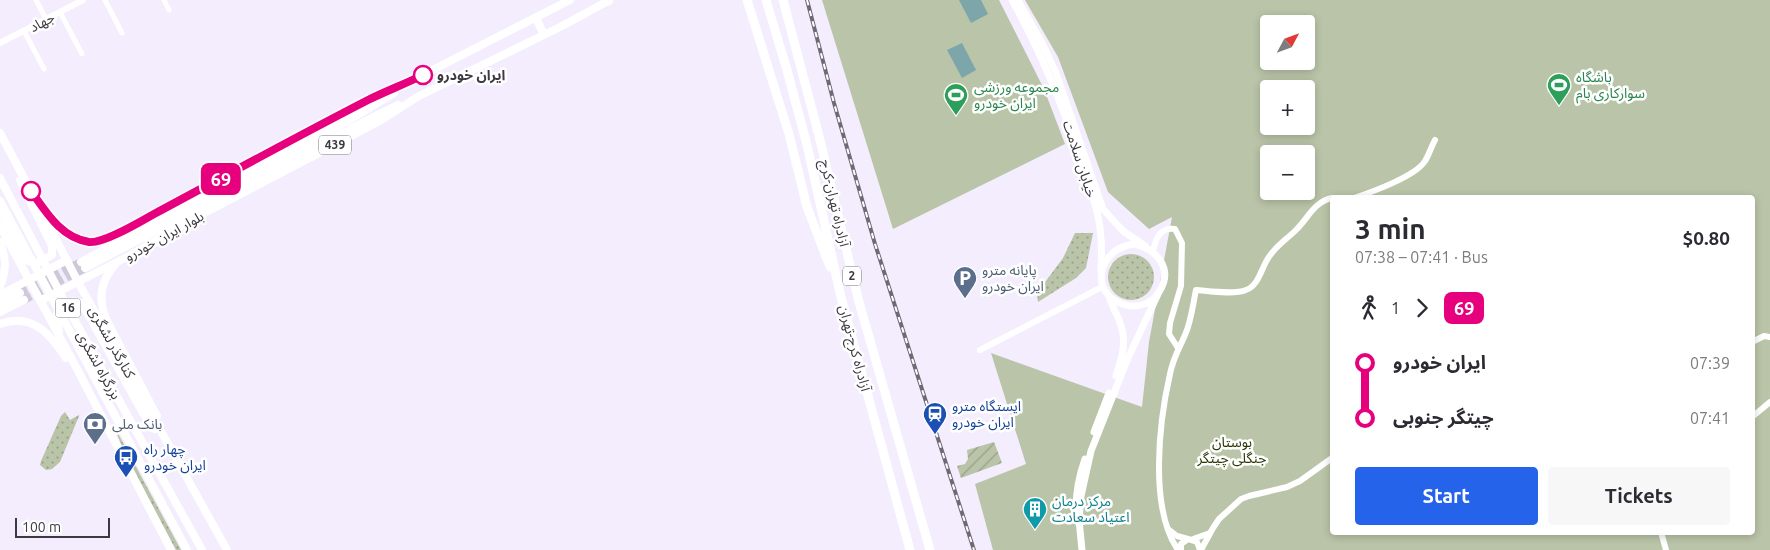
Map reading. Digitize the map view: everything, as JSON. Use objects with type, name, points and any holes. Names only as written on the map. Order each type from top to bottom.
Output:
[{"type":"highway","points":[[747,0],[789,134],[807,207],[841,297]]},
{"type":"highway","name":"آزادراه کرج-تهران","points":[[766,0],[807,145],[841,297],[910,550]]},
{"type":"highway","name":"آزادراه تهران-کرج","points":[[783,0],[819,136],[859,302],[930,550]]},
{"type":"main road","name":"بلوار ایران خودرو","points":[[31,191],[59,227],[67,234],[79,240],[100,241],[370,99],[413,80],[570,0]]},
{"type":"main road","name":"بلوار ایران خودرو","points":[[83,265],[294,154],[544,35],[608,0]]},
{"type":"main road","name":"خیابان سلامت","points":[[1012,0],[1030,32],[1073,134],[1098,216],[1102,241],[1101,270]]},
{"type":"main road","name":"خیابان سلامت","points":[[1018,0],[1056,73],[1103,209],[1123,231],[1144,246]]},
{"type":"main road","points":[[536,18],[544,35]]},
{"type":"main road","name":"بلوار ایران خودرو","points":[[294,154],[413,80]]},
{"type":"main road","name":"بلوار ایران خودرو","points":[[40,301],[127,257],[191,220],[383,119],[419,96]]},
{"type":"main road","name":"کنارگذر لشگری","points":[[0,133],[78,282],[226,550]]},
{"type":"main road","points":[[0,212],[28,261],[37,263],[52,255],[52,246],[21,184],[13,158]]},
{"type":"main road","name":"بزرگراه لشگری","points":[[0,178],[65,302],[202,550]]},
{"type":"main road","name":"بزرگراه لشگری","points":[[0,200],[187,550]]},
{"type":"main road","points":[[0,226],[171,550]]},
{"type":"main road","points":[[0,242],[6,260],[0,286]]},
{"type":"main road","points":[[1082,550],[1079,520],[1081,496],[1091,451],[1128,358],[1163,286],[1165,276],[1164,267],[1159,258],[1153,251],[1144,246],[1129,245],[1115,251],[1101,270],[1102,287],[1110,298],[1117,302],[1134,306],[1151,300],[1158,294]]},
{"type":"main road","points":[[127,257],[114,266],[103,283],[100,294],[102,309],[154,407],[174,455]]},
{"type":"main road","points":[[0,295],[67,260]]},
{"type":"main road","points":[[0,304],[22,297],[0,312]]},
{"type":"main road","points":[[1078,550],[1076,494],[1079,475],[1116,378],[1124,343],[1119,320],[1112,308],[1110,298]]},
{"type":"main road","points":[[76,367],[60,332],[56,317],[60,308],[72,301],[80,303],[84,307],[143,413],[174,455]]},
{"type":"main road","points":[[0,324],[23,320],[41,328],[62,352],[89,392]]},
{"type":"street","points":[[36,0],[46,20]]},
{"type":"street","name":"جهاد","points":[[0,43],[84,0]]},
{"type":"street","points":[[105,0],[122,33]]},
{"type":"street","points":[[164,0],[169,10]]},
{"type":"street","points":[[60,12],[82,54]]},
{"type":"street","points":[[24,31],[44,69]]},
{"type":"street","points":[[1362,195],[1404,178],[1416,171],[1426,160],[1435,140]]},
{"type":"street","points":[[1179,550],[1172,541],[1167,529],[1163,511],[1160,484],[1160,450],[1170,373],[1178,348],[1186,334],[1196,290],[1244,291],[1252,287],[1276,247],[1296,230],[1313,208],[1330,199]]},
{"type":"street","points":[[1153,251],[1155,241],[1161,231],[1168,228],[1176,229],[1182,243],[1181,286],[1170,323],[1169,334],[1178,348]]},
{"type":"street","points":[[980,350],[1102,287]]},
{"type":"street","points":[[1755,340],[1764,336],[1770,337]]},
{"type":"street","points":[[1755,414],[1770,402]]},
{"type":"street","points":[[1200,550],[1219,519],[1241,499],[1287,487],[1330,459]]},
{"type":"street","points":[[1167,529],[1177,536],[1197,542],[1200,550]]},
{"type":"street","points":[[1179,550],[1181,544],[1210,533]]},
{"type":"street","points":[[1662,535],[1666,550]]},
{"type":"green space","name":"مجموعه ورزشی ایران خودرو","points":[[822,0],[999,0],[1044,89],[1065,144],[893,229]]},
{"type":"green space","name":"بوستان جنگلی چیتگر","points":[[1025,0],[1770,0],[1770,550],[993,550],[975,484],[1026,464],[991,353],[1142,407],[1149,342],[1172,217],[1149,229],[1108,192],[1058,57]]},
{"type":"green space","points":[[1075,233],[1093,233],[1086,268],[1076,278],[1038,302],[1037,293],[1063,258]]},
{"type":"green space","points":[[1136,254],[1148,260],[1153,268],[1153,286],[1148,294],[1140,299],[1126,300],[1114,294],[1109,286],[1108,272],[1114,260],[1122,255]]},
{"type":"green space","points":[[65,412],[70,420],[79,416],[60,462],[52,469],[46,470],[40,465],[41,461],[61,416]]},
{"type":"green space","points":[[114,426],[181,550],[176,550],[124,452]]},
{"type":"green space","points":[[994,442],[1002,463],[961,478],[957,466],[965,464],[968,459],[967,450]]},
{"type":"shaded area","points":[[959,0],[981,0],[988,14],[971,23]]},
{"type":"shaded area","points":[[962,43],[976,70],[962,78],[947,50]]},
{"type":"tunnel","points":[[20,293],[81,262]]},
{"type":"tunnel","points":[[24,300],[85,268]]},
{"type":"railway","points":[[807,0],[834,103],[875,244],[974,550]]},
{"type":"bus line","name":"69","points":[[31,191],[59,227],[67,234],[79,240],[100,241],[148,218],[370,99],[423,75]]},
{"type":"place","name":"ایران خودرو","points":[[423,75]]},
{"type":"place","name":"باشگاه سوارکاری بام","points":[[1559,106]]},
{"type":"place","name":"مجموعه ورزشی ایران خودرو","points":[[956,116]]},
{"type":"place","name":"پایانه مترو ایران خودرو","points":[[965,299]]},
{"type":"place","name":"ایستگاه مترو ایران خودرو","points":[[935,435]]},
{"type":"place","name":"بانک ملی","points":[[95,445]]},
{"type":"place","name":"چهار راه ایران خودرو","points":[[126,478]]},
{"type":"place","name":"مرکز درمان اعتیاد سعادت","points":[[1035,530]]}]
